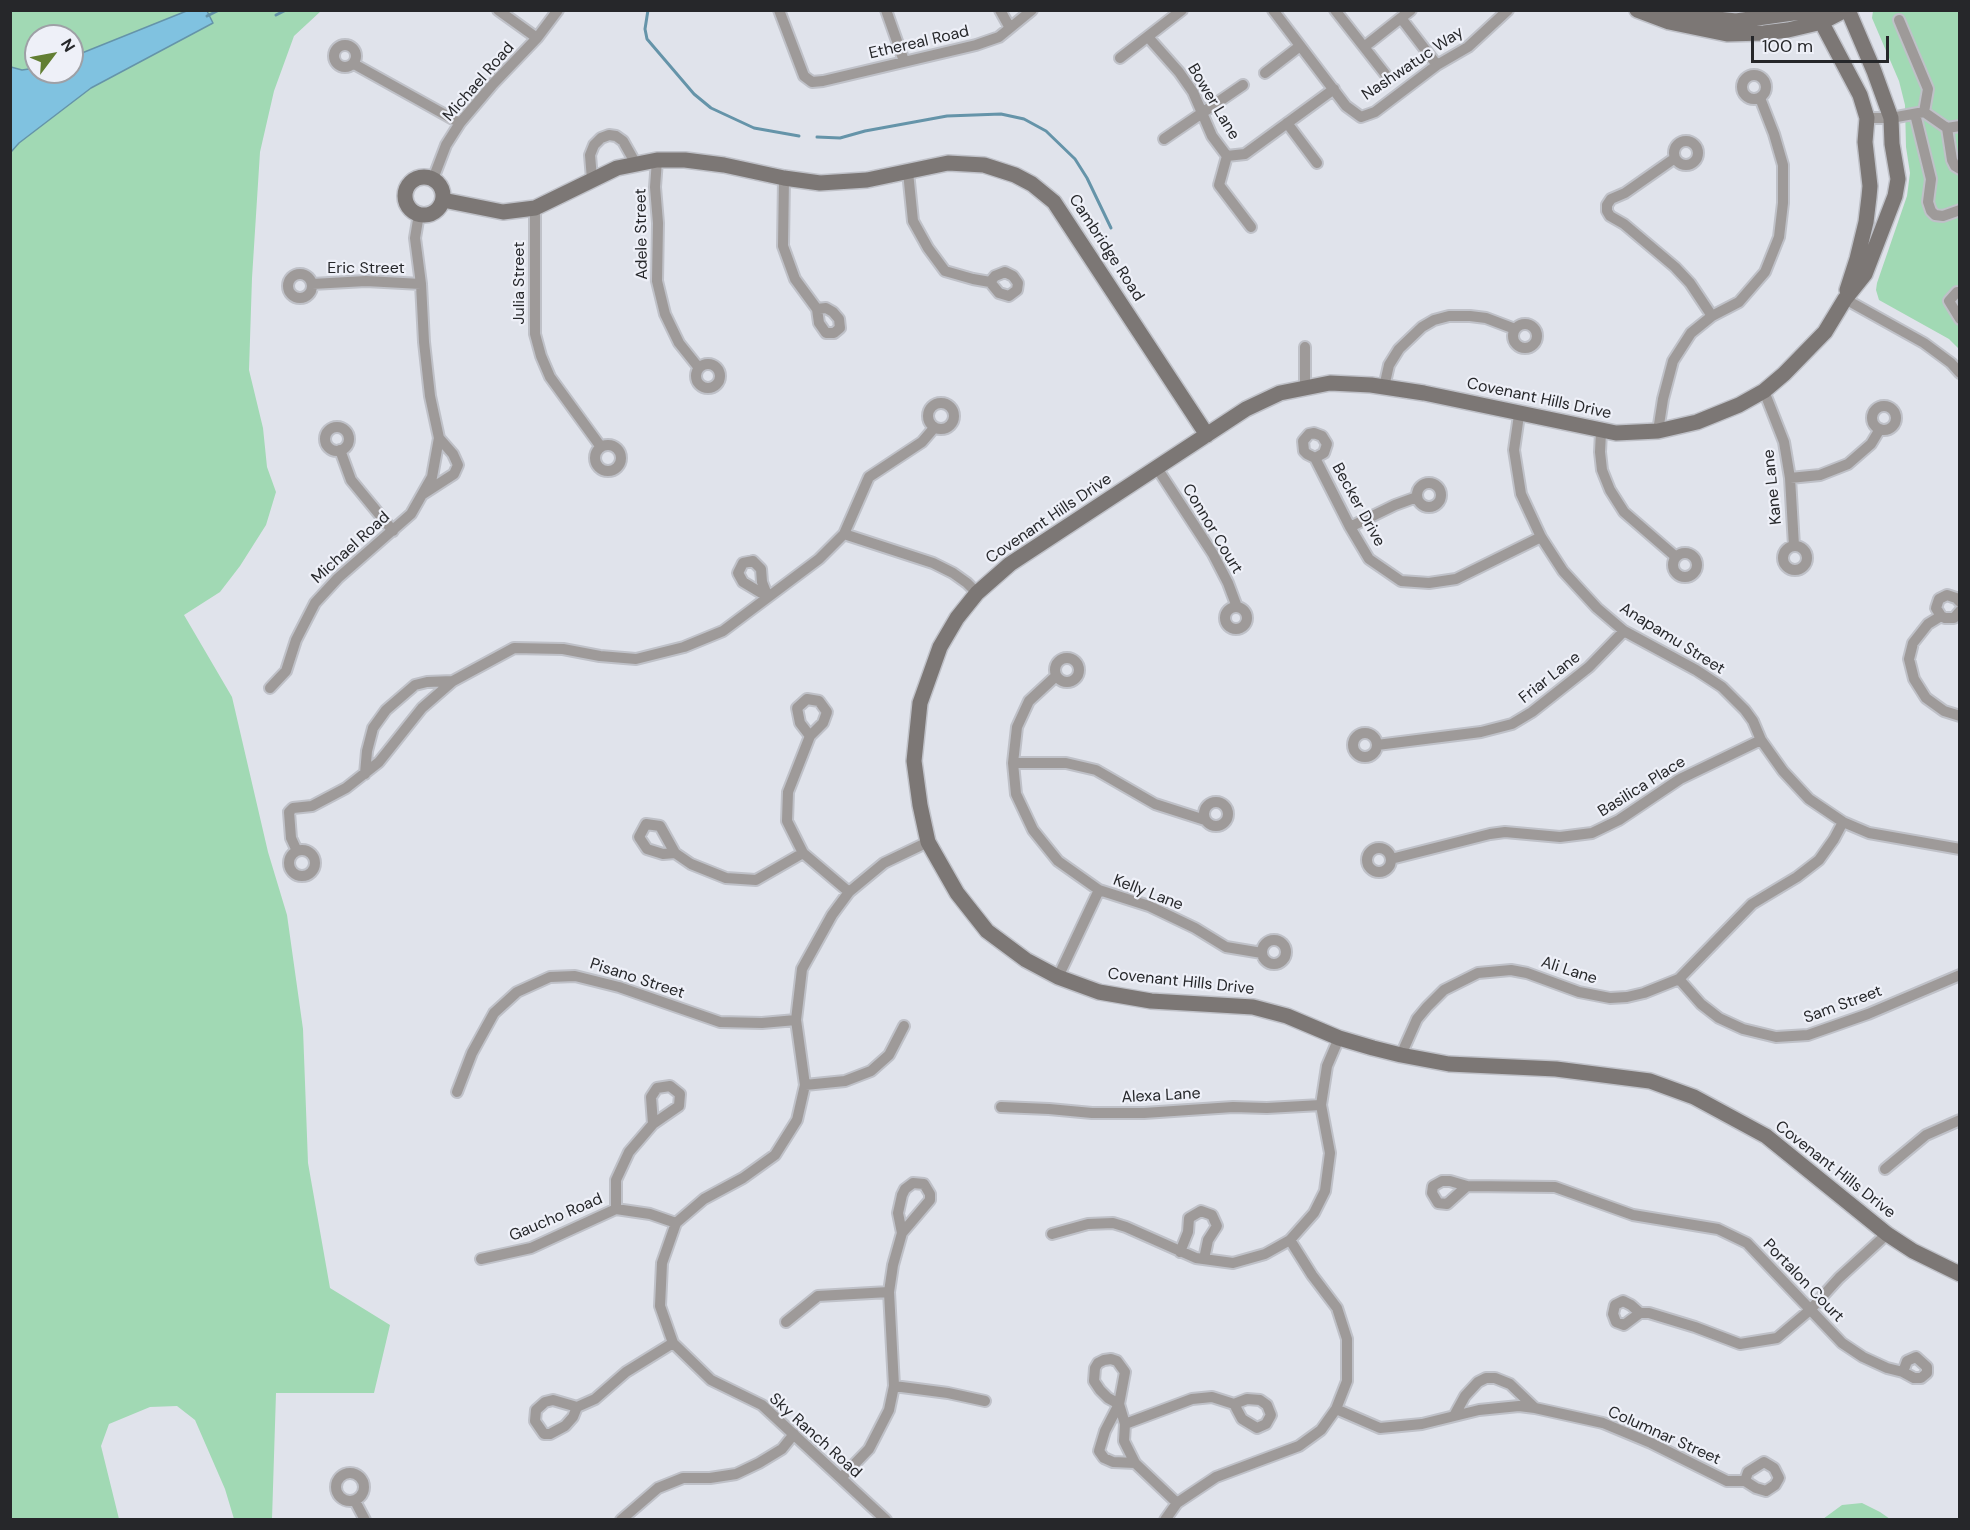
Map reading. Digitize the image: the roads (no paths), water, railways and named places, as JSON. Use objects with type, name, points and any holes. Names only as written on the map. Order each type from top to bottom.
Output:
[{"type":"street","points":[[498,10],[537,38]]},
{"type":"street","name":"Michael Road","points":[[433,179],[446,145],[460,123],[537,38],[558,10]]},
{"type":"street","name":"Ethereal Road","points":[[779,10],[804,76],[812,82],[976,45],[999,37],[1032,10]]},
{"type":"street","points":[[886,10],[904,61]]},
{"type":"street","points":[[1000,10],[1010,28]]},
{"type":"street","points":[[1120,58],[1182,10]]},
{"type":"street","points":[[1273,10],[1334,89]]},
{"type":"street","points":[[1335,10],[1386,75]]},
{"type":"street","points":[[1364,47],[1411,10]]},
{"type":"street","name":"Nashwatuc Way","points":[[1334,89],[1347,106],[1361,117],[1375,112],[1437,65],[1468,47],[1508,10]]},
{"type":"street","points":[[1637,10],[1669,22],[1727,34],[1764,33],[1817,14]]},
{"type":"street","points":[[1671,10],[1698,17],[1736,21],[1846,10]]},
{"type":"street","name":"Covenant Hills Drive","points":[[1846,10],[1874,71],[1891,118],[1892,144],[1898,179],[1895,196],[1865,274],[1845,299],[1825,332],[1764,392],[1739,405],[1696,422],[1658,431],[1616,433],[1601,432],[1424,393],[1384,387],[1330,383],[1280,393],[1246,410],[1010,564],[977,593],[957,618],[940,647],[920,703],[914,761],[928,842],[957,893],[987,932],[1026,960],[1058,977],[1099,992],[1151,1001],[1253,1007],[1287,1016],[1339,1038],[1401,1055],[1449,1064],[1502,1065],[1597,1073],[1650,1081],[1694,1097],[1766,1136],[1887,1234],[1913,1251],[1959,1274]]},
{"type":"street","name":"Covenant Hills Drive","points":[[1817,14],[1860,95],[1867,118],[1866,142],[1870,186],[1866,222],[1845,299]]},
{"type":"street","points":[[1401,18],[1437,65]]},
{"type":"street","points":[[1899,20],[1928,89],[1919,113],[1931,179],[1928,202],[1930,211],[1935,215],[1943,216],[1959,210]]},
{"type":"street","name":"Bower Lane","points":[[1148,37],[1179,72],[1203,112],[1212,136],[1227,156]]},
{"type":"street","points":[[1265,73],[1300,46]]},
{"type":"street","points":[[354,64],[460,123]]},
{"type":"street","points":[[1164,139],[1243,85]]},
{"type":"street","name":"Bower Lane","points":[[1227,156],[1245,154],[1334,89]]},
{"type":"street","points":[[1658,431],[1663,399],[1673,361],[1691,333],[1712,316],[1739,302],[1765,273],[1779,237],[1783,202],[1783,165],[1760,98]]},
{"type":"street","points":[[1867,118],[1891,118],[1919,113],[1947,128],[1959,126]]},
{"type":"street","points":[[1287,123],[1317,163]]},
{"type":"street","points":[[1947,128],[1952,160],[1959,169]]},
{"type":"street","points":[[592,179],[590,155],[594,145],[601,138],[609,135],[616,136],[623,141],[636,164]]},
{"type":"street","name":"Bower Lane","points":[[1227,156],[1219,185],[1251,227]]},
{"type":"street","points":[[1675,158],[1625,193],[1611,199],[1607,205],[1607,211],[1610,216],[1624,224],[1675,267],[1690,283],[1712,316]]},
{"type":"street","name":"Cambridge Road","points":[[442,200],[503,212],[535,208],[616,168],[657,160],[685,160],[724,165],[820,183],[867,180],[948,163],[984,165],[1016,175],[1032,184],[1054,202],[1208,435]]},
{"type":"street","name":"Adele Street","points":[[657,160],[655,187],[658,223],[657,281],[665,314],[679,343],[699,368]]},
{"type":"street","points":[[908,172],[913,221],[928,248],[945,271],[990,282]]},
{"type":"street","points":[[421,177],[433,179],[441,188],[442,200],[436,210],[419,214],[409,207],[406,201],[407,189],[415,179],[421,177]]},
{"type":"street","points":[[784,178],[783,246],[795,279],[817,309]]},
{"type":"street","points":[[1869,197],[1895,196]]},
{"type":"street","name":"Julia Street","points":[[535,208],[535,334],[541,356],[550,377],[601,447]]},
{"type":"street","name":"Michael Road","points":[[270,688],[286,671],[296,640],[315,603],[338,578],[411,514],[432,477],[439,438],[430,396],[423,342],[421,284],[415,238],[419,214]]},
{"type":"street","name":"Eric Street","points":[[312,284],[366,281],[421,284]]},
{"type":"street","points":[[1959,292],[1949,301],[1959,319]]},
{"type":"street","points":[[1845,299],[1924,343],[1951,363],[1959,373]]},
{"type":"street","points":[[1384,387],[1389,365],[1399,349],[1422,327],[1434,320],[1449,316],[1470,316],[1486,318],[1515,329]]},
{"type":"street","points":[[1305,347],[1305,388]]},
{"type":"street","name":"Kane Lane","points":[[1764,392],[1784,442],[1790,478],[1794,546]]},
{"type":"street","name":"Anapamu Street","points":[[1519,415],[1514,450],[1521,494],[1541,537],[1563,571],[1596,608],[1624,631],[1696,670],[1722,687],[1749,716],[1761,740],[1793,783],[1809,800],[1843,822],[1869,833],[1959,849]]},
{"type":"street","points":[[297,851],[291,838],[288,813],[293,808],[312,806],[346,788],[365,774],[379,762],[422,708],[453,681],[514,648],[563,649],[600,656],[636,659],[674,649],[723,631],[819,559],[844,534],[869,477],[922,442],[934,428]]},
{"type":"street","points":[[1790,478],[1820,475],[1848,464],[1871,444],[1880,429]]},
{"type":"street","points":[[1601,432],[1602,470],[1610,490],[1624,512],[1676,557]]},
{"type":"street","name":"Michael Road","points":[[422,494],[454,474],[458,465],[453,454],[439,438]]},
{"type":"street","points":[[340,450],[351,480],[393,531]]},
{"type":"street","name":"Becker Drive","points":[[1315,458],[1369,559],[1401,581],[1429,583],[1456,579],[1541,537]]},
{"type":"street","name":"Connor Court","points":[[1157,468],[1213,554],[1237,607]]},
{"type":"street","points":[[1350,527],[1417,497]]},
{"type":"street","points":[[844,534],[933,563],[967,583],[977,593]]},
{"type":"street","points":[[1959,602],[1952,595],[1943,596],[1939,599],[1936,608],[1941,616],[1949,619],[1954,618],[1959,611]]},
{"type":"street","points":[[1941,616],[1928,624],[1913,643],[1910,659],[1914,679],[1926,698],[1944,711],[1959,716]]},
{"type":"street","name":"Friar Lane","points":[[1377,744],[1481,732],[1512,724],[1532,712],[1589,666],[1624,631]]},
{"type":"street","name":"Kelly Lane","points":[[1056,676],[1029,701],[1017,727],[1013,763],[1016,794],[1033,830],[1058,861],[1099,890],[1149,906],[1195,928],[1226,947],[1262,952]]},
{"type":"street","points":[[365,774],[367,751],[373,728],[386,710],[415,685],[453,681]]},
{"type":"street","points":[[810,735],[788,792],[787,821],[803,853],[849,892]]},
{"type":"street","name":"Basilica Place","points":[[1391,859],[1505,832],[1560,837],[1592,833],[1613,824],[1680,779],[1761,740]]},
{"type":"street","points":[[1013,763],[1066,763],[1096,770],[1155,804],[1206,820]]},
{"type":"street","name":"Ali Lane","points":[[1401,1055],[1418,1019],[1427,1007],[1444,990],[1479,973],[1512,970],[1527,973],[1579,992],[1610,998],[1644,993],[1679,979],[1752,904],[1797,877],[1819,860],[1843,822]]},
{"type":"street","points":[[676,1223],[704,1199],[743,1178],[775,1155],[797,1120],[805,1085],[796,1020],[802,969],[832,915],[849,892],[884,863],[928,842]]},
{"type":"street","points":[[675,853],[691,864],[726,878],[756,880],[803,853]]},
{"type":"street","points":[[1058,977],[1099,890]]},
{"type":"street","name":"Sam Street","points":[[1679,979],[1701,1004],[1719,1017],[1743,1029],[1776,1036],[1808,1035],[1868,1014],[1959,975]]},
{"type":"street","name":"Pisano Street","points":[[457,1092],[472,1053],[494,1013],[517,992],[550,977],[586,978],[720,1022],[762,1023],[796,1020]]},
{"type":"street","points":[[805,1085],[845,1081],[872,1071],[889,1055],[904,1026]]},
{"type":"street","points":[[1052,1234],[1088,1224],[1113,1223],[1180,1252],[1219,1262],[1243,1261],[1265,1254],[1290,1240],[1314,1213],[1325,1191],[1330,1153],[1321,1105],[1327,1066],[1339,1038]]},
{"type":"street","name":"Alexa Lane","points":[[1001,1107],[1092,1113],[1143,1113],[1233,1107],[1321,1105]]},
{"type":"street","points":[[1885,1169],[1926,1135],[1959,1120]]},
{"type":"street","points":[[616,1209],[616,1180],[629,1152],[653,1124]]},
{"type":"street","name":"Portalon Court","points":[[1467,1186],[1555,1187],[1633,1215],[1718,1229],[1747,1243],[1842,1343],[1863,1358],[1904,1372]]},
{"type":"street","name":"Gaucho Road","points":[[481,1259],[531,1248],[616,1209],[650,1214],[676,1223]]},
{"type":"street","points":[[1180,1252],[1188,1232],[1189,1218],[1201,1211],[1212,1215],[1217,1226],[1208,1240],[1204,1259]]},
{"type":"street","name":"Sky Ranch Road","points":[[676,1223],[662,1263],[660,1306],[673,1343],[711,1380],[762,1405],[886,1520]]},
{"type":"street","points":[[841,1478],[869,1449],[889,1410],[894,1386],[889,1292],[893,1265],[902,1233]]},
{"type":"street","points":[[1640,1313],[1649,1313],[1695,1327],[1740,1344],[1777,1338],[1810,1310],[1839,1278],[1887,1234]]},
{"type":"street","points":[[1166,1520],[1177,1503],[1216,1477],[1299,1446],[1321,1430],[1336,1408],[1347,1381],[1347,1339],[1337,1308],[1312,1275],[1290,1240]]},
{"type":"street","points":[[786,1322],[818,1296],[889,1292]]},
{"type":"street","points":[[577,1407],[595,1399],[626,1372],[673,1343]]},
{"type":"street","points":[[1454,1416],[1465,1396],[1478,1382],[1486,1378],[1495,1378],[1510,1384],[1535,1408]]},
{"type":"street","points":[[894,1386],[948,1393],[985,1401]]},
{"type":"street","points":[[1125,1424],[1192,1399],[1212,1397],[1234,1404]]},
{"type":"street","points":[[1135,1463],[1113,1462],[1104,1458],[1099,1450],[1105,1431],[1119,1404],[1125,1424],[1124,1441],[1135,1463],[1177,1503]]},
{"type":"street","name":"Columnar Street","points":[[1336,1408],[1380,1428],[1422,1424],[1479,1410],[1520,1406],[1535,1408],[1603,1423],[1651,1443],[1727,1481],[1745,1481]]},
{"type":"street","points":[[621,1520],[658,1488],[683,1478],[710,1478],[736,1474],[782,1449],[794,1434]]},
{"type":"street","points":[[355,1501],[365,1520]]},
{"type":"water","points":[[189,10],[207,11],[213,23],[91,88],[19,143],[11,152],[11,67],[24,70],[24,84],[84,84],[84,52]]},
{"type":"waterway","points":[[207,16],[219,10]]},
{"type":"waterway","points":[[276,15],[286,10]]},
{"type":"waterway","points":[[648,10],[645,29],[647,39],[694,94],[711,108],[754,128],[799,136]]},
{"type":"waterway","points":[[817,137],[840,138],[865,131],[947,116],[1001,114],[1024,119],[1046,131],[1075,159],[1087,178],[1111,228]]}]
